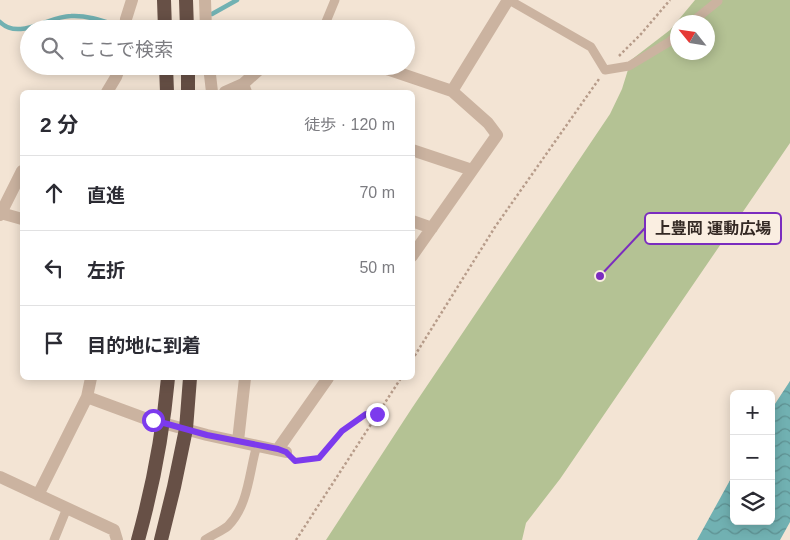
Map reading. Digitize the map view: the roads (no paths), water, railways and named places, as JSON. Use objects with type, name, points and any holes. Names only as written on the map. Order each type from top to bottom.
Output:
[{"type":"highway","points":[[164,0],[165,20]]},
{"type":"highway","points":[[186,0],[186,20]]},
{"type":"highway","points":[[166,75],[167,90]]},
{"type":"highway","points":[[188,75],[188,90]]},
{"type":"highway","points":[[138,540],[150,496],[164,423],[168,380]]},
{"type":"highway","points":[[161,540],[186,429],[190,380]]},
{"type":"street","points":[[126,20],[132,0]]},
{"type":"street","points":[[205,0],[206,20]]},
{"type":"street","points":[[452,91],[508,0]]},
{"type":"street","points":[[108,90],[117,75]]},
{"type":"street","points":[[210,75],[212,90]]},
{"type":"street","points":[[246,90],[256,75]]},
{"type":"street","points":[[405,75],[452,91],[488,123],[496,135],[415,252]]},
{"type":"street","points":[[415,151],[472,170]]},
{"type":"street","points":[[20,175],[0,214],[20,219]]},
{"type":"street","points":[[415,222],[432,228]]},
{"type":"street","points":[[38,495],[87,398],[91,380]]},
{"type":"street","points":[[238,441],[245,380]]},
{"type":"street","points":[[87,398],[138,416],[282,451],[327,380]]},
{"type":"street","points":[[0,477],[114,530],[117,540]]},
{"type":"lane","points":[[326,20],[335,0]]},
{"type":"lane","points":[[508,0],[591,47],[605,70],[629,66],[670,41]]},
{"type":"lane","points":[[701,15],[718,1]]},
{"type":"lane","points":[[204,540],[227,527],[239,512],[245,497],[256,445]]},
{"type":"lane","points":[[54,540],[67,508]]},
{"type":"water","points":[[790,381],[790,522],[780,540],[697,540],[730,480],[730,525],[775,525],[775,404]]},
{"type":"waterway","points":[[212,14],[237,0]]},
{"type":"waterway","points":[[53,20],[71,16],[83,16],[98,20]]},
{"type":"waterway","points":[[0,22],[8,27],[20,29]]},
{"type":"place","name":"上豊岡 運動広場","points":[[600,276]]}]
